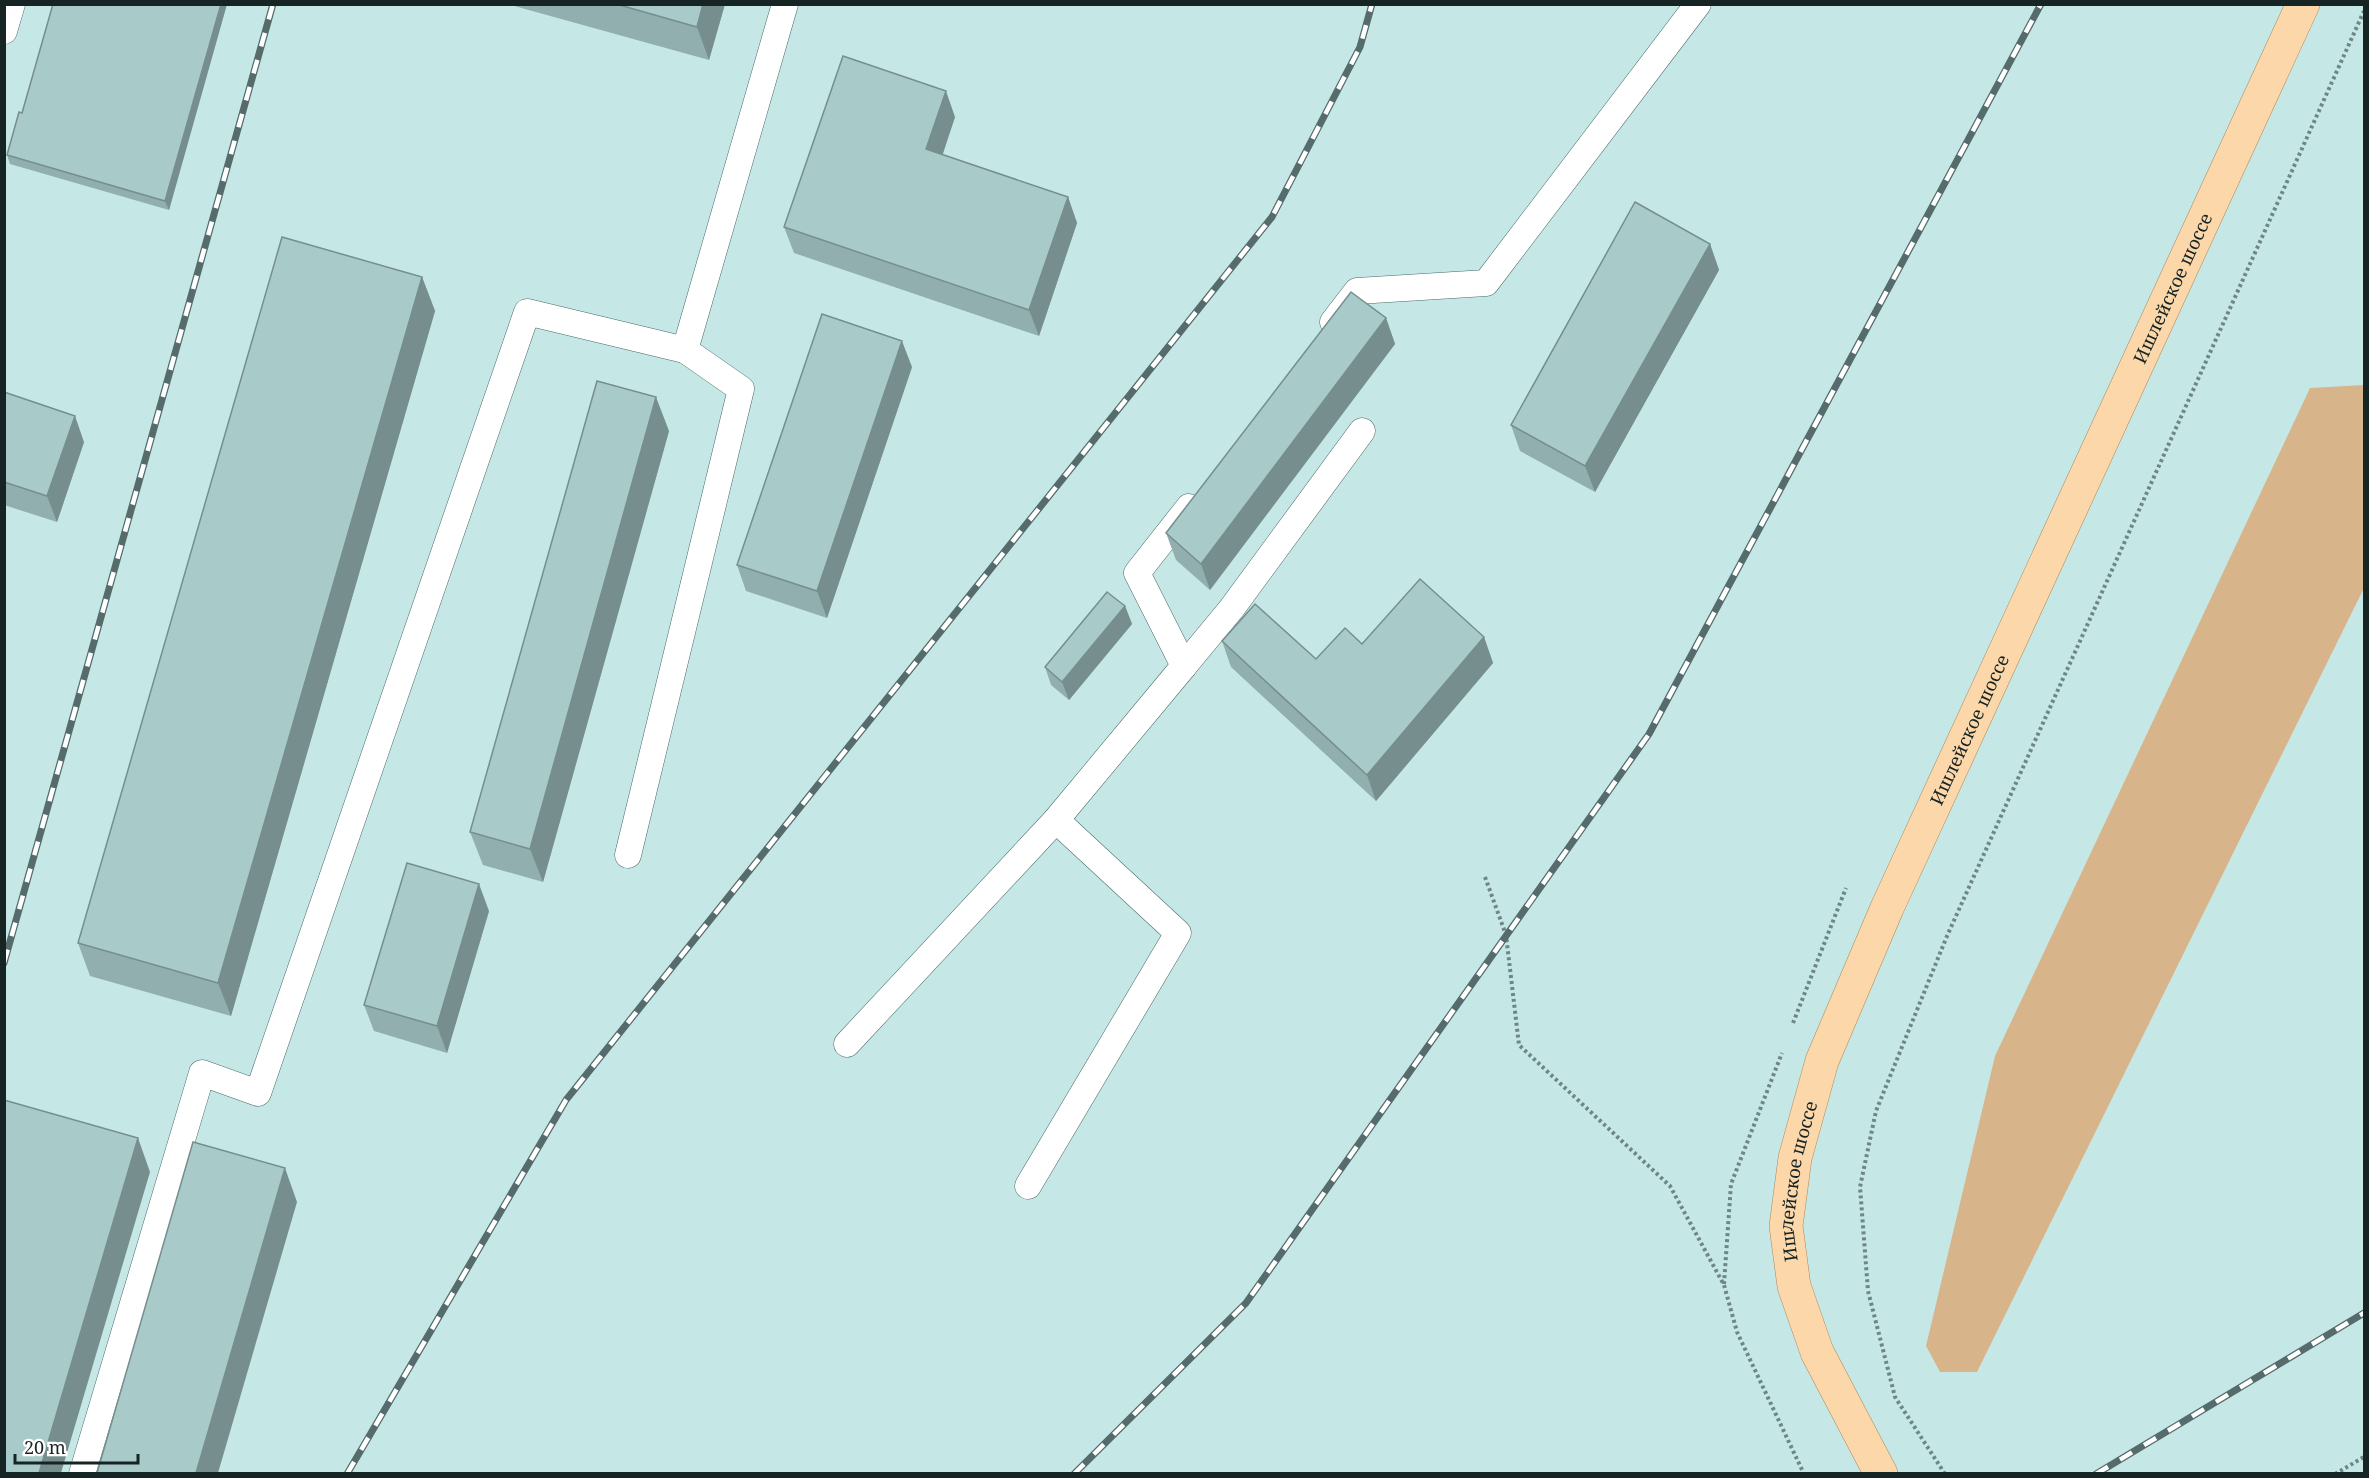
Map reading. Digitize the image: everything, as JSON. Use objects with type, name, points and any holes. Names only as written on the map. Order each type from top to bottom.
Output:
[{"type":"main road","name":"Ишлейское шоссе","points":[[1881,1473],[1817,1352],[1794,1286],[1786,1226],[1795,1158],[1822,1061],[1887,908],[2303,4]]},
{"type":"lane","points":[[4,31],[12,4]]},
{"type":"lane","points":[[685,350],[784,4]]},
{"type":"lane","points":[[1320,338],[1357,291],[1486,283],[1698,4]]},
{"type":"lane","points":[[82,1473],[202,1073],[258,1093],[527,312],[685,350],[741,389],[628,855]]},
{"type":"lane","points":[[847,1044],[1056,820],[1232,608],[1362,431]]},
{"type":"lane","points":[[1184,666],[1137,573],[1203,488]]},
{"type":"lane","points":[[1028,1186],[1178,933],[1056,820]]},
{"type":"path","points":[[1945,1473],[1895,1397],[1868,1291],[1860,1187],[1876,1111],[1947,936],[2364,11]]},
{"type":"path","points":[[1485,877],[1506,935],[1519,1045],[1670,1186],[1724,1285],[1737,1332],[1804,1473]]},
{"type":"path","points":[[2335,1473],[2364,1457]]},
{"type":"shaded area","points":[[2364,385],[2364,588],[1977,1372],[1940,1372],[1926,1346],[1995,1056],[2310,388]]},
{"type":"building","points":[[53,4],[221,4],[165,201],[7,155],[19,112],[22,113]]},
{"type":"building","points":[[616,4],[703,4],[697,27]]},
{"type":"building","points":[[843,56],[946,91],[926,149],[1068,197],[1029,310],[784,227]]},
{"type":"building","points":[[1635,202],[1710,244],[1585,466],[1511,425]]},
{"type":"building","points":[[282,237],[422,277],[218,983],[78,943]]},
{"type":"building","points":[[1351,292],[1386,318],[1201,564],[1166,533]]},
{"type":"building","points":[[822,314],[902,341],[817,591],[737,565]]},
{"type":"building","points":[[597,381],[656,397],[530,849],[470,832]]},
{"type":"building","points":[[4,392],[75,416],[47,496],[4,482]]},
{"type":"building","points":[[1420,579],[1484,637],[1367,775],[1222,641],[1255,604],[1316,659],[1345,628],[1362,644]]},
{"type":"building","points":[[1107,592],[1125,606],[1062,682],[1045,667]]},
{"type":"building","points":[[407,863],[479,884],[437,1026],[364,1005]]},
{"type":"building","points":[[4,1100],[138,1138],[39,1473],[4,1473]]},
{"type":"building","points":[[193,1142],[285,1168],[196,1473],[97,1473]]},
{"type":"railway","points":[[4,963],[273,4]]},
{"type":"railway","points":[[347,1474],[566,1100],[1272,217],[1360,47],[1372,4]]},
{"type":"railway","points":[[1074,1474],[1246,1303],[1649,734],[2041,4]]},
{"type":"railway","points":[[2096,1474],[2364,1313]]}]
